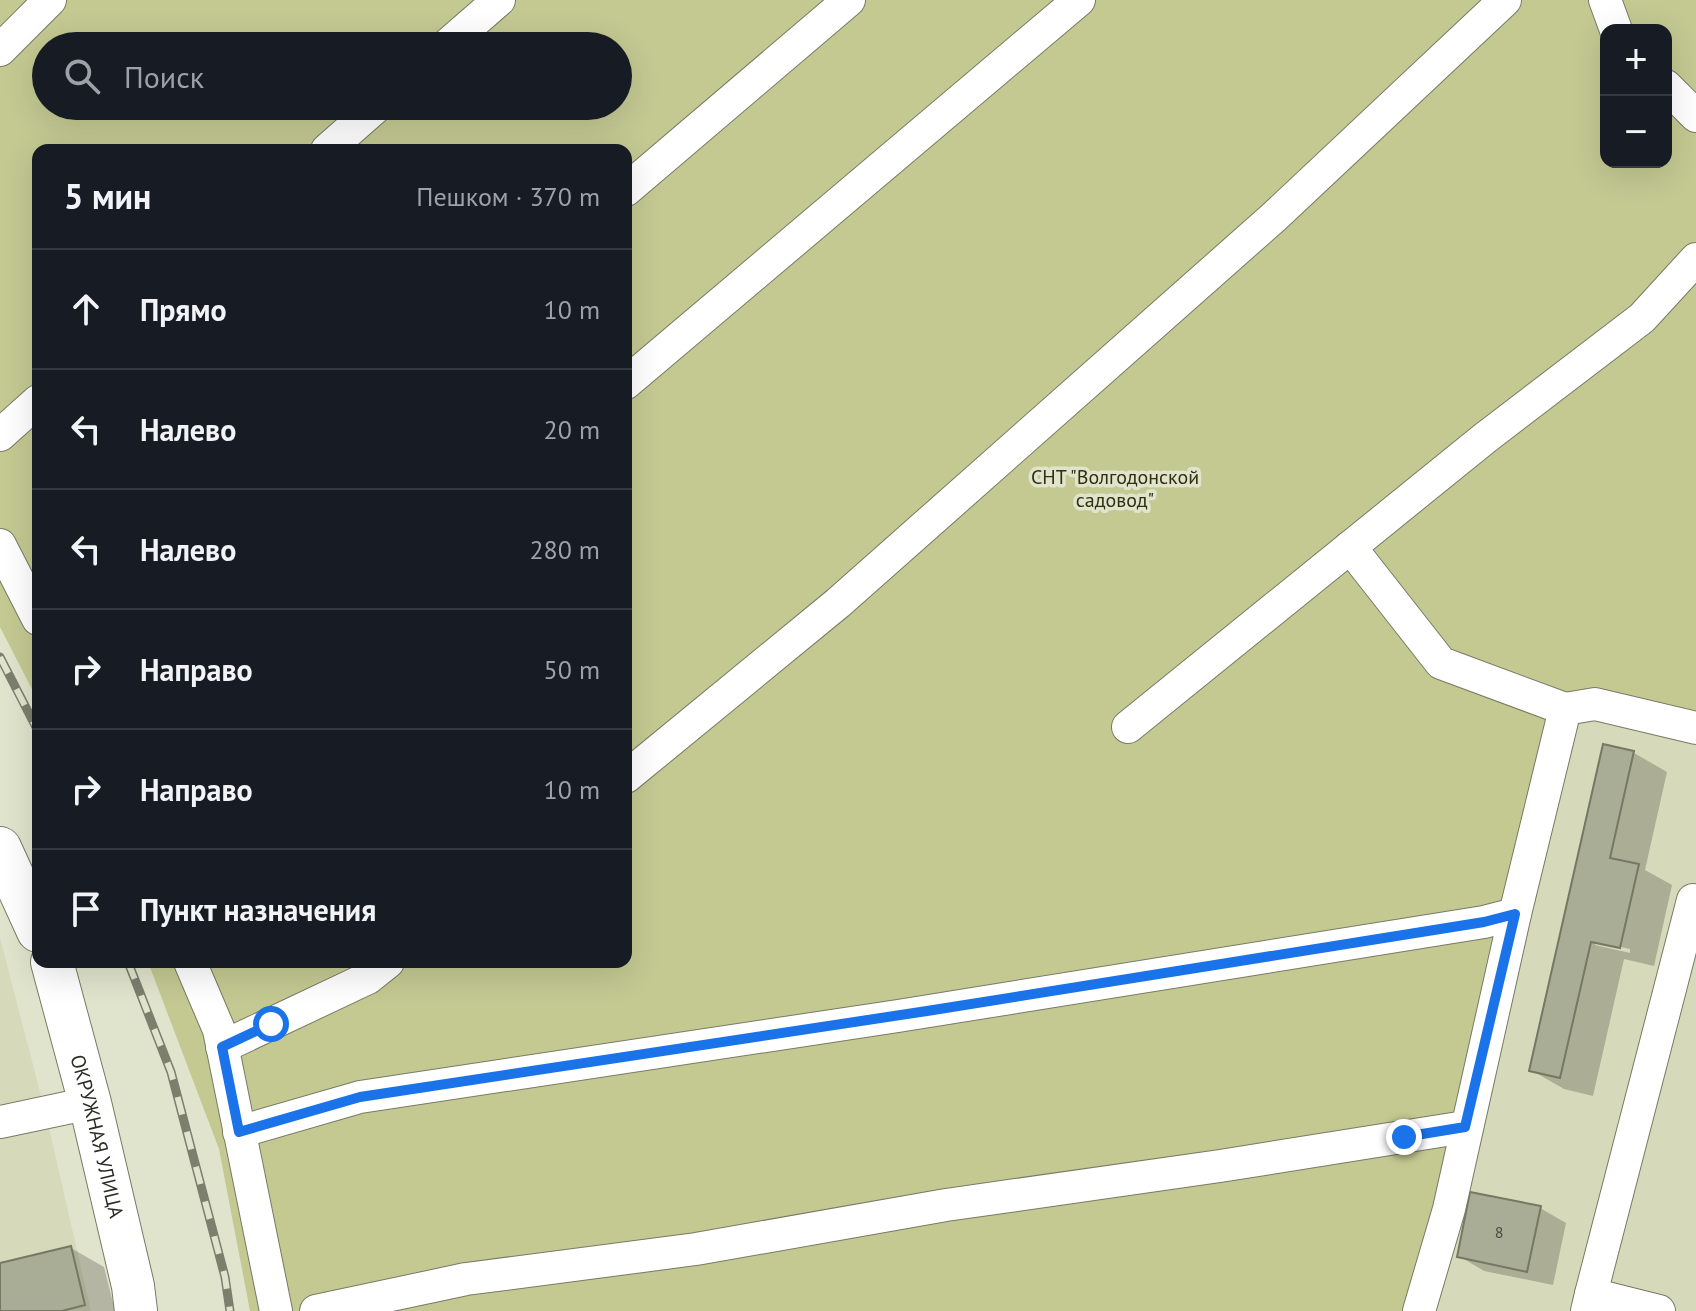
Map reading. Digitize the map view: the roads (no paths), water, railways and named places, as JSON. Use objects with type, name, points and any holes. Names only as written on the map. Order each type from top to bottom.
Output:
[{"type":"main road","points":[[0,848],[32,918]]},
{"type":"main road","name":"ОКРУЖНАЯ УЛИЦА","points":[[54,968],[90,1103],[133,1286],[136,1311]]},
{"type":"lane","points":[[0,50],[50,0]]},
{"type":"lane","points":[[462,32],[499,0]]},
{"type":"lane","points":[[632,185],[849,0]]},
{"type":"lane","points":[[632,378],[1079,0]]},
{"type":"lane","points":[[632,772],[862,582],[1274,217],[1505,0]]},
{"type":"lane","points":[[1605,0],[1614,24]]},
{"type":"lane","points":[[1672,92],[1696,116]]},
{"type":"lane","points":[[334,144],[361,120]]},
{"type":"lane","points":[[1128,727],[1485,438],[1642,318],[1696,259]]},
{"type":"lane","points":[[0,435],[32,406]]},
{"type":"lane","points":[[0,545],[32,607]]},
{"type":"lane","points":[[1350,547],[1441,663],[1565,709],[1595,704],[1696,728]]},
{"type":"lane","points":[[1419,1311],[1449,1209],[1465,1127],[1565,709]]},
{"type":"lane","points":[[1659,1311],[1589,1302],[1693,900],[1696,901]]},
{"type":"lane","points":[[239,1132],[360,1097],[913,1014],[1468,925],[1515,914]]},
{"type":"lane","points":[[193,968],[219,1030],[276,1311]]},
{"type":"lane","points":[[222,1047],[368,978],[380,968]]},
{"type":"lane","points":[[0,1122],[90,1103]]},
{"type":"lane","points":[[316,1311],[466,1279],[696,1249],[946,1205],[1465,1127]]},
{"type":"railway","points":[[0,657],[32,719]]},
{"type":"railway","points":[[130,968],[171,1072],[225,1277],[230,1311]]},
{"type":"park label","name":"СНТ \"Волгодонской садовод\"","points":[[1115,488]]}]
